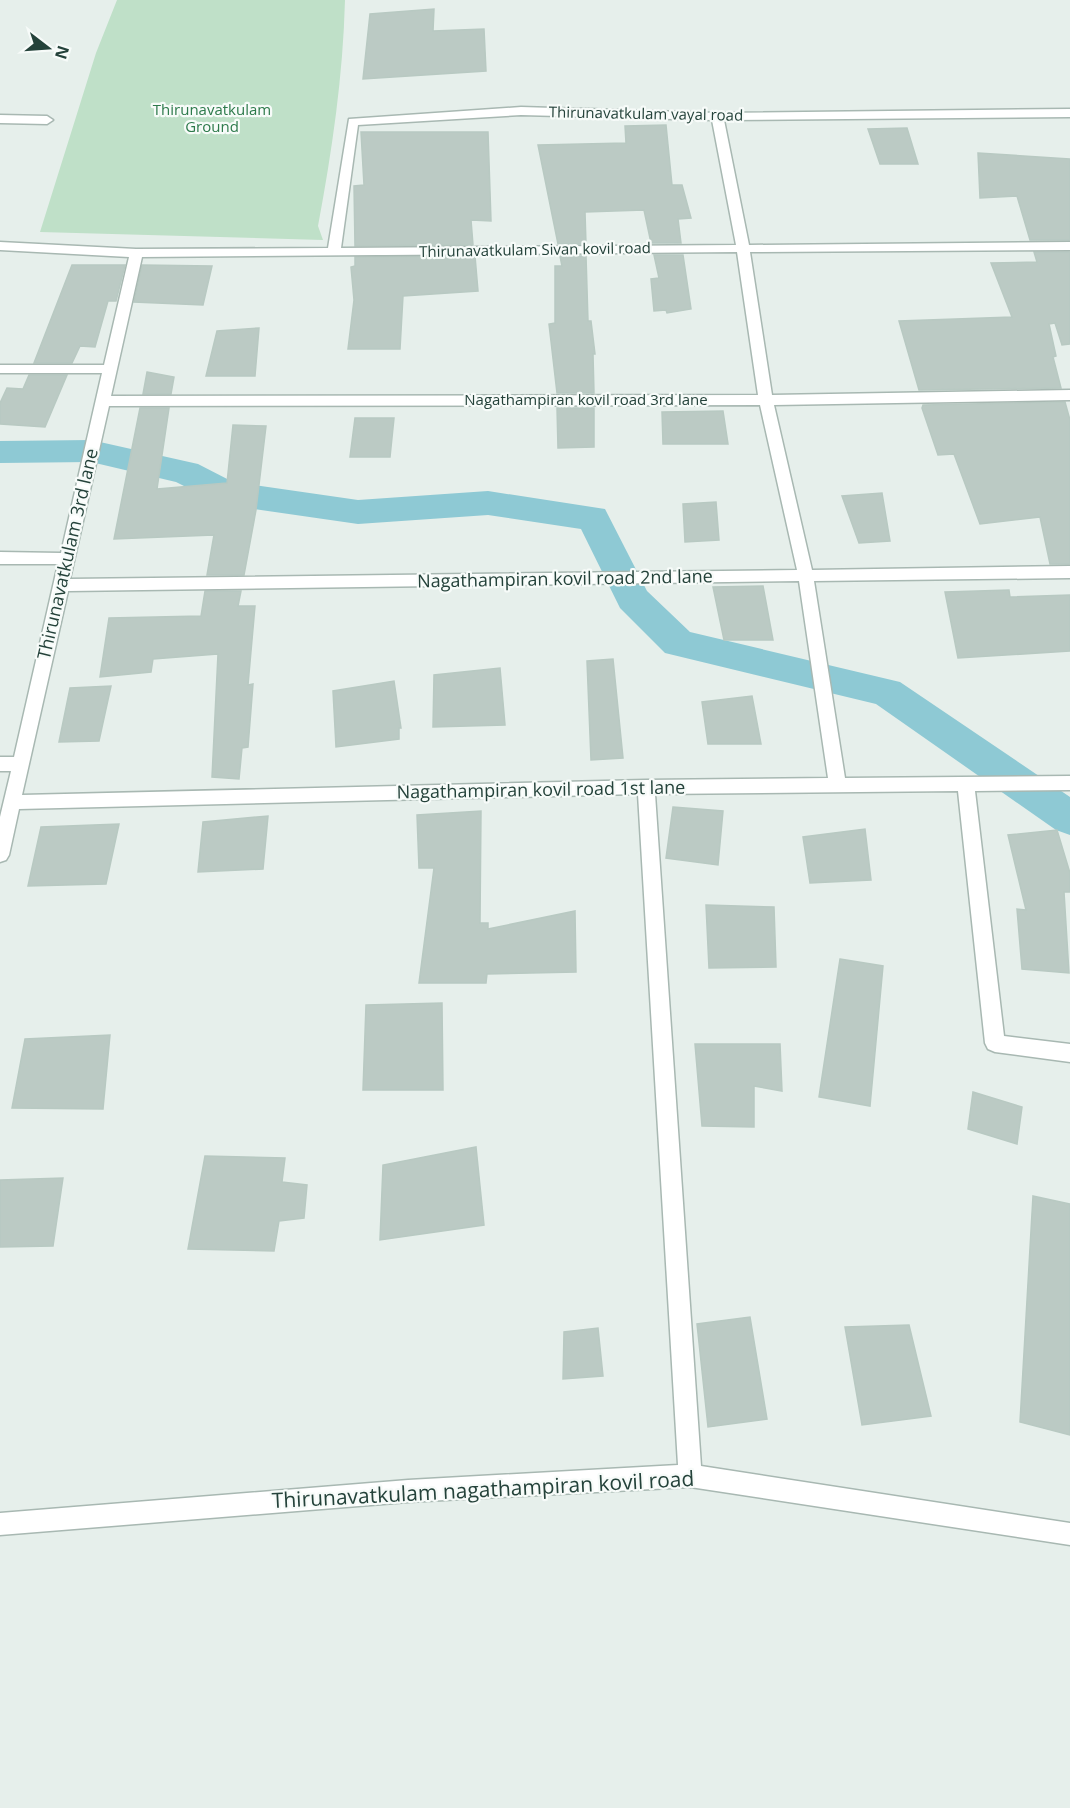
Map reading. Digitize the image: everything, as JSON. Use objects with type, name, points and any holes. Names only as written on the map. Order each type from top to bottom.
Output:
[{"type":"street","name":"Thirunavatkulam vayal road","points":[[334,252],[353,122],[521,111],[717,117],[1070,113]]},
{"type":"street","points":[[717,117],[743,249],[766,400],[806,576],[838,786]]},
{"type":"street","points":[[0,119],[47,120]]},
{"type":"street","name":"Thirunavatkulam Sivan kovil road","points":[[0,246],[136,253],[1070,246]]},
{"type":"street","name":"Thirunavatkulam 3rd lane","points":[[0,855],[136,253]]},
{"type":"street","points":[[0,369],[110,369]]},
{"type":"street","name":"Nagathampiran kovil road 3rd lane","points":[[103,401],[766,400],[1070,395]]},
{"type":"street","points":[[0,558],[67,559]]},
{"type":"street","name":"Nagathampiran kovil road 2nd lane","points":[[61,585],[1070,572]]},
{"type":"street","points":[[0,764],[21,764]]},
{"type":"street","name":"Nagathampiran kovil road 1st lane","points":[[12,802],[646,788],[1070,783]]},
{"type":"street","points":[[966,784],[995,1043],[1070,1053]]},
{"type":"street","points":[[646,788],[690,1476]]},
{"type":"street","name":"Thirunavatkulam nagathampiran kovil road","points":[[0,1524],[408,1491],[690,1476],[1070,1534]]},
{"type":"green space","name":"Thirunavatkulam Ground","points":[[117,0],[345,0],[336,114],[318,226],[323,240],[40,232],[96,53]]},
{"type":"building","points":[[434,9],[433,31],[484,29],[486,71],[363,79],[370,14]]},
{"type":"building","points":[[666,125],[672,185],[682,185],[691,218],[678,219],[681,243],[651,243],[644,210],[585,212],[586,244],[558,244],[538,145],[626,143],[625,126]]},
{"type":"building","points":[[907,128],[918,164],[880,164],[868,129]]},
{"type":"building","points":[[361,132],[488,132],[491,221],[471,220],[473,245],[355,246],[354,186],[364,185]]},
{"type":"building","points":[[978,153],[1070,159],[1070,240],[1030,240],[1017,196],[980,198]]},
{"type":"building","points":[[1034,252],[1070,252],[1070,344],[1062,345],[1055,323],[1049,324],[1056,356],[1053,357],[1061,388],[919,390],[899,321],[1012,317],[991,263],[1037,262]]},
{"type":"building","points":[[654,255],[683,255],[691,309],[667,313],[666,310],[654,311],[651,279],[659,278]]},
{"type":"building","points":[[475,256],[478,291],[403,296],[400,349],[348,349],[354,300],[351,267],[355,266],[355,257]]},
{"type":"building","points":[[560,256],[586,256],[588,321],[591,321],[595,354],[593,354],[594,393],[557,393],[549,324],[555,323],[555,266],[562,266]]},
{"type":"building","points":[[72,265],[125,265],[116,301],[108,301],[95,347],[80,346],[72,363],[34,363]]},
{"type":"building","points":[[142,265],[212,266],[203,305],[134,302]]},
{"type":"building","points":[[259,328],[255,376],[206,376],[217,331]]},
{"type":"building","points":[[147,372],[174,377],[171,394],[143,394]]},
{"type":"building","points":[[29,375],[67,375],[45,427],[0,424],[0,403],[7,388],[23,389]]},
{"type":"building","points":[[1065,402],[1070,420],[1070,564],[1050,564],[1040,517],[980,524],[954,454],[938,455],[922,408],[923,405]]},
{"type":"building","points":[[140,408],[169,408],[157,489],[227,483],[233,425],[266,426],[256,510],[244,575],[207,575],[214,535],[114,539]]},
{"type":"building","points":[[557,408],[594,408],[594,447],[558,448]]},
{"type":"building","points":[[723,411],[728,444],[663,444],[662,412]]},
{"type":"building","points":[[355,418],[394,418],[390,457],[350,457]]},
{"type":"building","points":[[882,493],[890,541],[859,543],[842,496]]},
{"type":"building","points":[[716,502],[719,540],[685,542],[683,504]]},
{"type":"building","points":[[763,586],[773,640],[724,640],[713,587]]},
{"type":"building","points":[[1009,590],[1010,597],[1070,595],[1070,651],[958,658],[945,592]]},
{"type":"building","points":[[205,591],[241,591],[238,606],[255,606],[248,685],[253,684],[248,747],[242,748],[239,779],[212,777],[218,654],[153,659],[151,672],[100,677],[109,618],[201,616]]},
{"type":"building","points":[[613,659],[623,758],[591,760],[587,661]]},
{"type":"building","points":[[500,668],[505,725],[433,727],[434,675]]},
{"type":"building","points":[[394,681],[401,728],[399,728],[399,739],[336,747],[333,691]]},
{"type":"building","points":[[111,686],[99,741],[59,742],[70,688]]},
{"type":"building","points":[[752,696],[761,744],[708,744],[702,702]]},
{"type":"building","points":[[673,807],[723,811],[718,865],[666,858]]},
{"type":"building","points":[[481,811],[480,923],[488,923],[488,929],[575,911],[576,972],[487,974],[486,983],[419,983],[434,868],[419,868],[417,815]]},
{"type":"building","points":[[268,816],[263,869],[198,872],[203,822]]},
{"type":"building","points":[[119,824],[106,884],[28,886],[41,827]]},
{"type":"building","points":[[865,829],[871,880],[810,883],[803,837]]},
{"type":"building","points":[[1057,830],[1070,873],[1070,892],[1064,892],[1069,973],[1022,969],[1017,909],[1026,910],[1008,835]]},
{"type":"building","points":[[706,905],[774,907],[776,967],[709,968]]},
{"type":"building","points":[[840,959],[883,966],[870,1106],[819,1097]]},
{"type":"building","points":[[442,1003],[443,1090],[363,1090],[366,1005]]},
{"type":"building","points":[[110,1035],[103,1109],[12,1108],[25,1039]]},
{"type":"building","points":[[695,1044],[780,1044],[782,1091],[754,1086],[754,1127],[702,1126]]},
{"type":"building","points":[[973,1092],[1022,1107],[1017,1144],[968,1129]]},
{"type":"building","points":[[476,1147],[484,1225],[380,1240],[383,1165]]},
{"type":"building","points":[[205,1156],[285,1158],[282,1182],[307,1185],[304,1218],[279,1221],[274,1251],[188,1249]]},
{"type":"building","points":[[63,1178],[53,1246],[0,1247],[0,1180]]},
{"type":"building","points":[[1033,1196],[1070,1204],[1070,1435],[1020,1422]]},
{"type":"building","points":[[750,1317],[767,1419],[708,1427],[697,1324]]},
{"type":"building","points":[[909,1325],[931,1416],[862,1425],[845,1327]]},
{"type":"building","points":[[598,1328],[603,1376],[563,1379],[564,1332]]},
{"type":"waterway","points":[[0,452],[91,451],[186,472],[226,493],[358,512],[488,503],[593,518],[633,599],[678,643],[887,692],[1070,818]]}]
